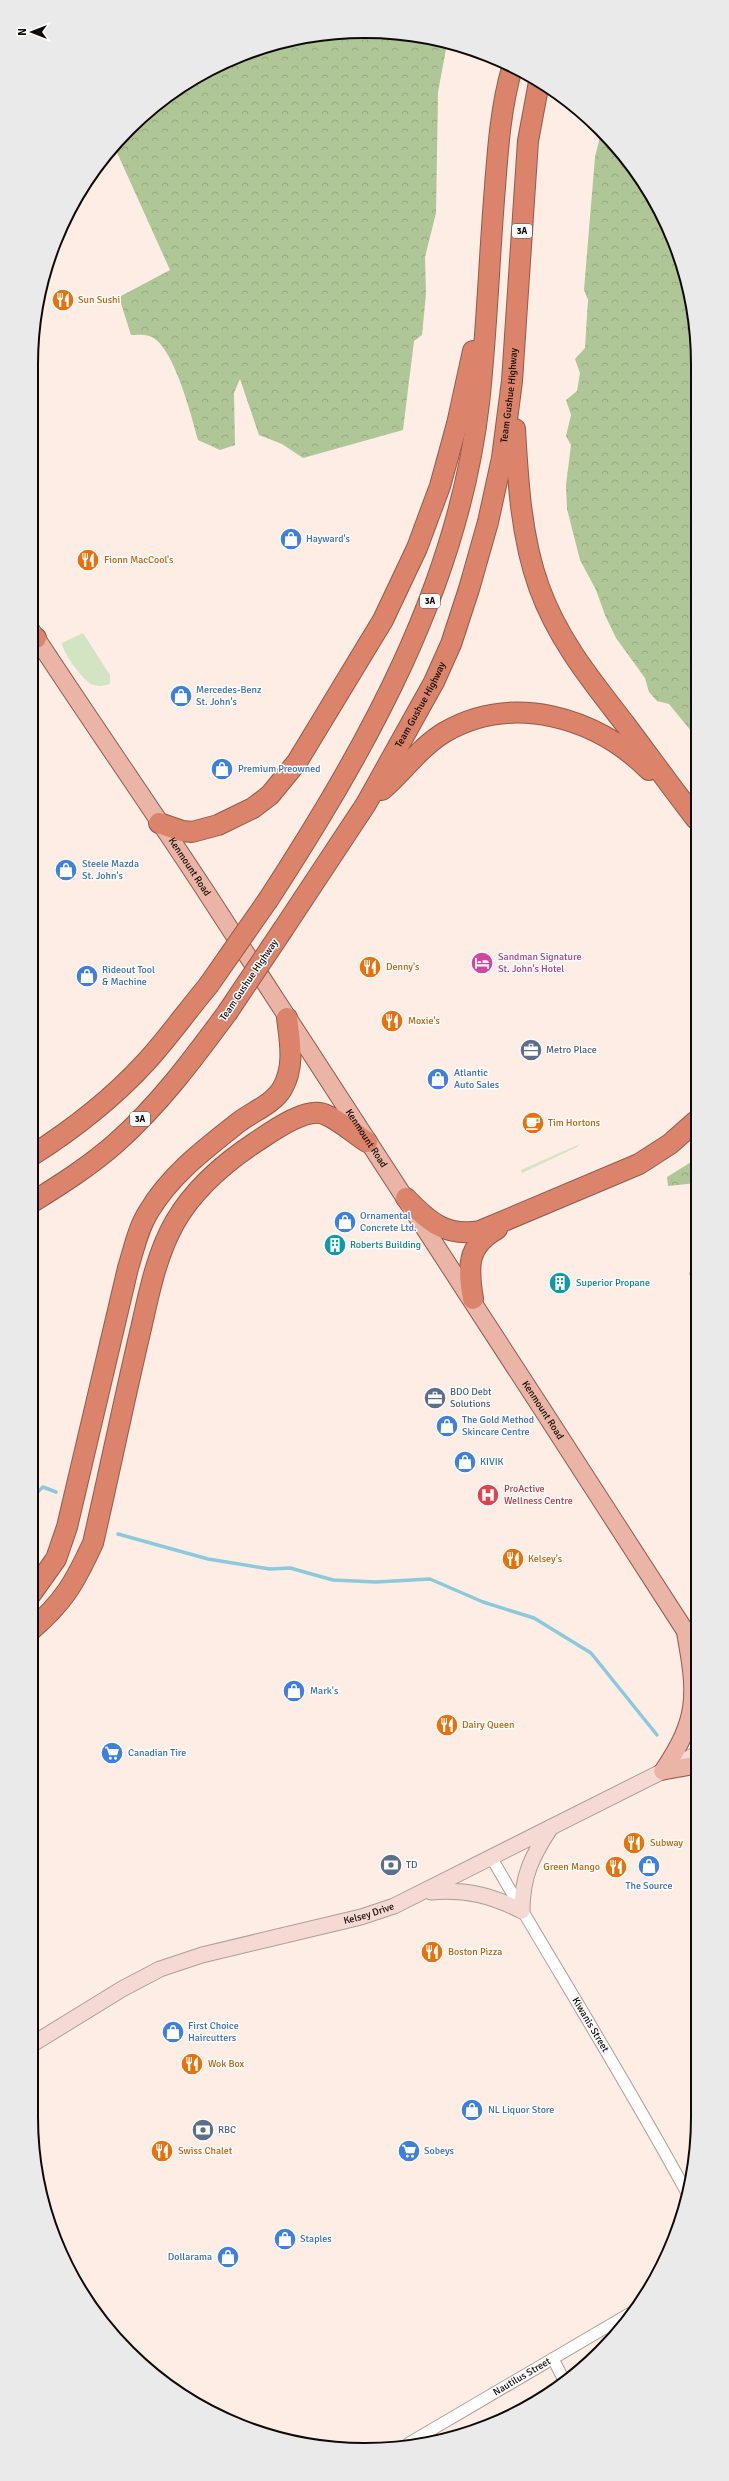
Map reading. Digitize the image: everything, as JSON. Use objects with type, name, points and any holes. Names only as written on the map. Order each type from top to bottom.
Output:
[{"type":"highway","name":"3A","points":[[38,1152],[49,1145],[121,1088],[147,1062],[208,986],[268,900],[320,820],[367,736],[423,619],[445,562],[469,471],[479,404],[498,142],[511,73]]},
{"type":"highway","name":"Team Gushue Highway","points":[[38,1199],[65,1182],[115,1144],[186,1068],[227,1013],[366,804],[434,682],[451,644],[488,522],[502,458],[512,381],[528,141],[538,88]]},
{"type":"highway","points":[[159,823],[182,831],[202,830],[237,817],[270,795],[297,762],[383,620],[417,548],[440,486],[457,424],[490,267]]},
{"type":"highway","points":[[512,381],[522,511],[528,549],[547,606],[569,650],[691,812]]},
{"type":"highway","points":[[366,804],[415,755],[445,732],[475,720],[509,713],[542,714],[556,717],[576,722],[606,736],[646,767],[691,812]]},
{"type":"highway","points":[[38,1584],[56,1559],[67,1528],[128,1268],[138,1235],[148,1212],[185,1165],[243,1119],[272,1100],[281,1090],[290,1072],[291,1059],[287,1018]]},
{"type":"highway","points":[[38,1624],[54,1610],[76,1579],[93,1543],[149,1297],[160,1255],[175,1222],[197,1191],[222,1168],[251,1146],[300,1117],[312,1113],[323,1114],[367,1142]]},
{"type":"highway","points":[[406,1198],[429,1220],[453,1232],[464,1234],[480,1231],[517,1217],[639,1164],[665,1148],[691,1125]]},
{"type":"highway","points":[[473,1299],[469,1271],[474,1248],[489,1233],[517,1217]]},
{"type":"main road","name":"Kenmount Road","points":[[38,642],[159,823],[367,1142],[473,1299],[691,1639]]},
{"type":"main road","points":[[685,1629],[691,1664]]},
{"type":"main road","points":[[664,1771],[680,1746],[688,1727],[691,1714]]},
{"type":"main road","name":"Kelsey Drive","points":[[38,2041],[122,1989],[160,1969],[202,1955],[379,1912],[424,1893],[490,1857],[691,1757]]},
{"type":"main road","points":[[664,1771],[691,1766]]},
{"type":"main road","points":[[424,1893],[454,1890],[477,1892],[499,1899],[522,1911],[522,1890],[527,1869],[536,1850],[552,1827]]},
{"type":"street","name":"Kiwanis Street","points":[[490,1857],[641,2107],[683,2186]]},
{"type":"street","name":"Nautilus Street","points":[[416,2439],[621,2319]]},
{"type":"street","points":[[553,2359],[562,2377]]},
{"type":"green space","points":[[364,38],[407,41],[446,48],[438,92],[436,213],[425,257],[426,294],[422,335],[414,341],[403,430],[303,458],[282,444],[259,435],[240,379],[234,393],[235,445],[220,450],[198,440],[180,382],[166,352],[158,341],[149,336],[131,335],[119,297],[170,270],[117,152],[149,119],[166,105],[201,82],[220,72],[260,55],[301,44]]},
{"type":"green space","points":[[600,139],[624,166],[636,183],[657,220],[666,240],[674,260],[685,301],[691,364],[691,731],[669,704],[657,701],[649,692],[645,678],[616,638],[605,615],[596,590],[580,560],[567,509],[566,485],[571,445],[566,436],[571,415],[566,400],[577,391],[580,373],[575,359],[585,348],[588,300],[584,290],[595,157]]},
{"type":"green space","points":[[83,633],[110,675],[110,684],[96,686],[91,684],[78,672],[65,653],[62,643]]},
{"type":"green space","points":[[580,1144],[577,1147],[522,1173],[521,1170]]},
{"type":"green space","points":[[691,1162],[691,1184],[668,1186],[667,1177]]},
{"type":"waterway","points":[[38,1492],[43,1487],[56,1492]]},
{"type":"waterway","points":[[118,1534],[208,1559],[270,1569],[290,1568],[333,1580],[376,1582],[430,1579],[483,1602],[534,1618],[591,1653],[657,1735]]},
{"type":"place","name":"Sun Sushi","points":[[63,300]]},
{"type":"place","name":"Hayward's","points":[[291,539]]},
{"type":"place","name":"Fionn MacCool's","points":[[88,560]]},
{"type":"place","name":"Mercedes-Benz St. John's","points":[[181,696]]},
{"type":"place","name":"Premium Preowned","points":[[222,769]]},
{"type":"place","name":"Steele Mazda St. John's","points":[[66,870]]},
{"type":"place","name":"Sandman Signature St. John's Hotel","points":[[482,963]]},
{"type":"place","name":"Denny's","points":[[370,967]]},
{"type":"place","name":"Rideout Tool & Machine","points":[[87,976]]},
{"type":"place","name":"Moxie's","points":[[392,1021]]},
{"type":"place","name":"Metro Place","points":[[531,1050]]},
{"type":"place","name":"Atlantic Auto Sales","points":[[438,1079]]},
{"type":"place","name":"Tim Hortons","points":[[533,1123]]},
{"type":"place","name":"Ornamental Concrete Ltd.","points":[[345,1222]]},
{"type":"place","name":"Roberts Building","points":[[335,1245]]},
{"type":"place","name":"Superior Propane","points":[[560,1283]]},
{"type":"place","name":"BDO Debt Solutions","points":[[435,1398]]},
{"type":"place","name":"The Gold Method Skincare Centre","points":[[447,1426]]},
{"type":"place","name":"KIVIK","points":[[465,1462]]},
{"type":"place","name":"ProActive Wellness Centre","points":[[488,1495]]},
{"type":"place","name":"Kelsey's","points":[[513,1559]]},
{"type":"place","name":"Mark's","points":[[294,1691]]},
{"type":"place","name":"Dairy Queen","points":[[447,1725]]},
{"type":"place","name":"Canadian Tire","points":[[112,1753]]},
{"type":"place","name":"Subway","points":[[634,1843]]},
{"type":"place","name":"TD","points":[[391,1865]]},
{"type":"place","name":"The Source","points":[[649,1866]]},
{"type":"place","name":"Green Mango","points":[[616,1867]]},
{"type":"place","name":"Boston Pizza","points":[[432,1952]]},
{"type":"place","name":"First Choice Haircutters","points":[[173,2032]]},
{"type":"place","name":"Wok Box","points":[[192,2064]]},
{"type":"place","name":"NL Liquor Store","points":[[472,2110]]},
{"type":"place","name":"RBC","points":[[203,2130]]},
{"type":"place","name":"Swiss Chalet","points":[[162,2151]]},
{"type":"place","name":"Sobeys","points":[[409,2151]]},
{"type":"place","name":"Staples","points":[[285,2239]]},
{"type":"place","name":"Dollarama","points":[[228,2257]]}]
